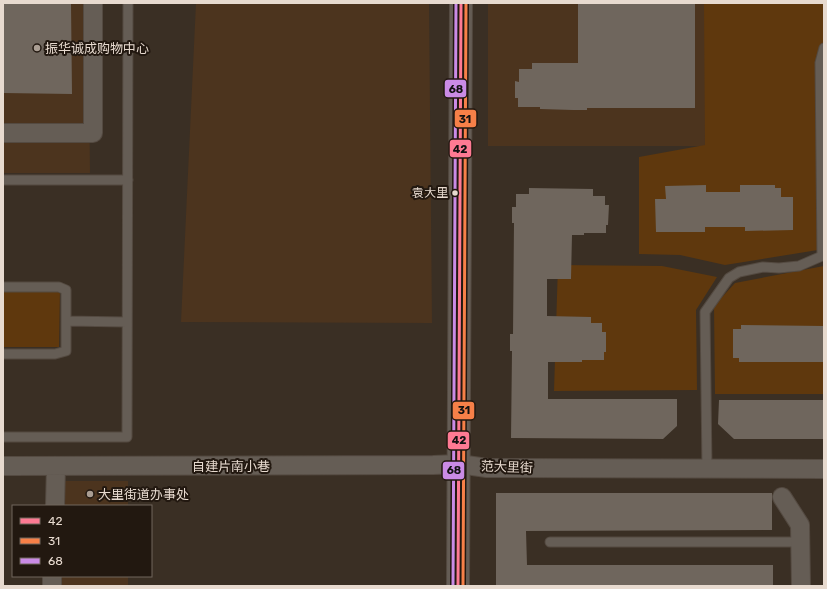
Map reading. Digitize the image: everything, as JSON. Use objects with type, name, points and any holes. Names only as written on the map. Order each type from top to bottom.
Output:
[{"type":"street","points":[[3,133],[93,133],[93,3]]},
{"type":"street","points":[[458,586],[461,3]]},
{"type":"street","name":"范大里街","points":[[459,464],[487,468],[707,465],[824,460]]},
{"type":"street","name":"自建片南小巷","points":[[3,466],[433,466],[459,464]]},
{"type":"street","name":"范大里街","points":[[707,465],[824,469]]},
{"type":"street","points":[[55,505],[56,466]]},
{"type":"street","points":[[782,497],[800,525],[801,586]]},
{"type":"lane","points":[[3,437],[127,437],[128,3]]},
{"type":"lane","points":[[707,465],[705,312],[729,278],[739,272],[763,267],[779,268],[799,266],[823,257],[823,174],[820,63],[824,48]]},
{"type":"lane","points":[[3,180],[128,180]]},
{"type":"lane","points":[[3,287],[59,287],[66,290],[66,351],[55,354],[3,354]]},
{"type":"lane","points":[[66,321],[127,322]]},
{"type":"lane","points":[[550,542],[800,542]]},
{"type":"shaded area","points":[[3,3],[88,3],[90,173],[3,173]]},
{"type":"shaded area","points":[[196,3],[429,3],[432,323],[181,322]]},
{"type":"shaded area","points":[[488,3],[705,3],[705,146],[488,146]]},
{"type":"shaded area","points":[[704,3],[824,3],[824,249],[725,265],[680,255],[639,254],[639,157],[705,145]]},
{"type":"shaded area","points":[[558,265],[662,266],[717,277],[696,310],[697,390],[554,391]]},
{"type":"shaded area","points":[[824,266],[824,394],[715,394],[714,306],[735,283]]},
{"type":"shaded area","points":[[3,286],[60,287],[59,347],[3,347]]},
{"type":"shaded area","name":"大里街道办事处","points":[[52,481],[128,481],[128,505],[51,505]]},
{"type":"shaded area","points":[[51,577],[128,577],[128,586],[51,586]]},
{"type":"building","name":"振华诚成购物中心","points":[[3,3],[71,3],[72,94],[3,93]]},
{"type":"building","points":[[578,3],[695,3],[695,108],[587,108],[587,110],[573,110],[518,107],[518,98],[515,98],[515,81],[519,82],[519,69],[532,69],[532,63],[578,63]]},
{"type":"building","points":[[706,185],[706,192],[740,192],[740,185],[775,185],[775,188],[781,188],[781,197],[793,197],[793,230],[745,231],[745,227],[705,227],[705,232],[656,232],[655,199],[666,199],[665,186]]},
{"type":"building","points":[[529,188],[593,189],[593,196],[605,196],[605,205],[609,205],[606,233],[584,233],[584,235],[572,235],[571,279],[547,279],[547,316],[591,317],[591,323],[602,323],[602,332],[606,332],[606,352],[604,352],[604,360],[582,360],[582,362],[548,362],[548,399],[677,399],[677,426],[663,439],[511,438],[512,351],[510,351],[510,334],[513,334],[514,223],[512,223],[512,207],[516,207],[516,194],[529,194]]},
{"type":"building","points":[[741,325],[824,326],[823,362],[739,362],[739,358],[733,358],[733,329],[741,329]]},
{"type":"building","points":[[719,400],[824,400],[824,439],[734,439],[718,424]]},
{"type":"building","points":[[496,493],[772,493],[772,530],[526,531],[527,565],[773,565],[773,586],[496,586]]},
{"type":"transit line","name":"68","points":[[453,586],[456,3]]},
{"type":"transit line","name":"42","points":[[458,586],[461,3]]},
{"type":"transit line","name":"31","points":[[463,586],[466,3]]},
{"type":"place","name":"振华诚成购物中心","points":[[37,48]]},
{"type":"place","name":"袁大里","points":[[455,193]]},
{"type":"place","name":"大里街道办事处","points":[[90,494]]}]
